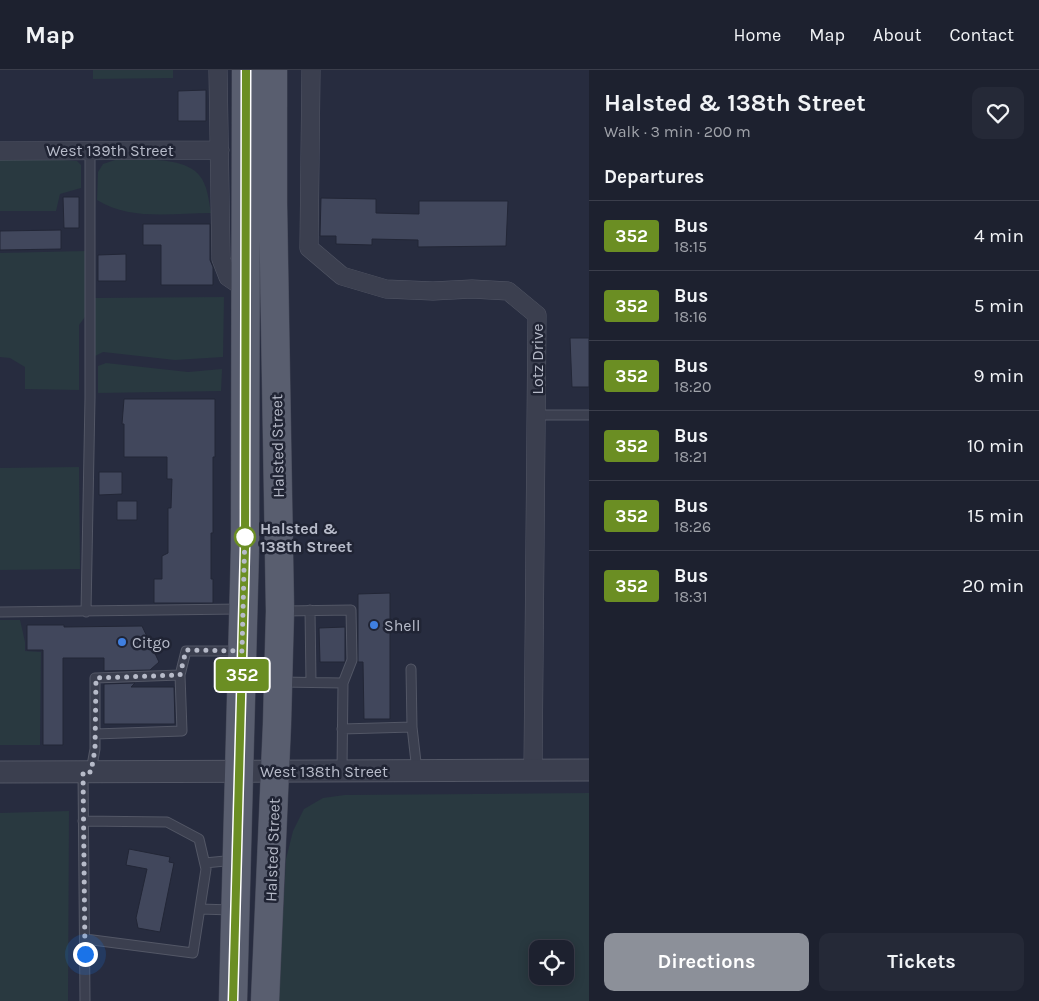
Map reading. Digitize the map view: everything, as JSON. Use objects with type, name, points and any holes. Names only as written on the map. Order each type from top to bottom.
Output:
[{"type":"main road","name":"Halsted Street","points":[[246,70],[260,204],[280,611],[265,1001]]},
{"type":"main road","name":"Halsted Street","points":[[233,1001],[244,609],[247,290],[260,204],[273,70]]},
{"type":"street","points":[[218,70],[221,260],[228,276],[247,290]]},
{"type":"street","name":"Lotz Drive","points":[[311,70],[308,248],[342,276],[386,289],[508,291],[537,315],[534,770]]},
{"type":"street","name":"West 139th Street","points":[[0,150],[220,150]]},
{"type":"street","name":"West 138th Street","points":[[0,772],[589,770]]},
{"type":"lane","points":[[86,612],[90,398],[90,150]]},
{"type":"lane","points":[[536,414],[589,414]]},
{"type":"lane","points":[[0,612],[244,609]]},
{"type":"lane","points":[[310,610],[311,682]]},
{"type":"lane","points":[[280,611],[351,610],[352,660],[343,684],[342,770]]},
{"type":"lane","points":[[95,734],[182,731],[180,675],[186,650],[242,651]]},
{"type":"lane","points":[[411,669],[412,727],[417,770]]},
{"type":"lane","points":[[85,1001],[83,822],[87,772],[95,749],[96,678],[180,675]]},
{"type":"lane","points":[[278,682],[343,684]]},
{"type":"lane","points":[[342,729],[412,727]]},
{"type":"lane","points":[[83,822],[167,822],[200,840],[206,869],[193,953],[85,939]]},
{"type":"lane","points":[[205,863],[237,860]]},
{"type":"lane","points":[[200,909],[236,910]]},
{"type":"shaded area","points":[[93,70],[173,70],[173,78],[93,79]]},
{"type":"shaded area","points":[[0,158],[39,158],[77,161],[81,165],[81,188],[60,194],[56,211],[0,211]]},
{"type":"shaded area","points":[[115,160],[162,160],[186,166],[195,171],[202,179],[207,191],[211,213],[138,213],[110,207],[97,200],[98,172],[103,164]]},
{"type":"shaded area","points":[[85,251],[85,317],[79,325],[79,390],[25,389],[25,367],[10,358],[0,357],[0,253]]},
{"type":"shaded area","points":[[224,297],[223,357],[175,360],[103,352],[95,356],[95,298]]},
{"type":"shaded area","points":[[106,363],[188,372],[222,369],[221,391],[98,393],[98,366]]},
{"type":"shaded area","points":[[79,467],[80,569],[0,570],[0,468]]},
{"type":"shaded area","points":[[0,620],[20,620],[25,651],[41,652],[40,745],[0,745]]},
{"type":"shaded area","points":[[589,793],[589,1001],[278,1001],[286,859],[293,831],[304,809],[323,798],[345,795]]},
{"type":"shaded area","points":[[69,811],[68,1001],[0,1001],[0,813]]},
{"type":"building","points":[[206,90],[206,121],[178,121],[178,91]]},
{"type":"building","points":[[63,197],[79,197],[79,228],[64,228]]},
{"type":"building","points":[[321,198],[376,199],[376,213],[419,214],[419,201],[508,201],[506,246],[418,247],[418,240],[372,239],[372,245],[336,244],[336,236],[320,236]]},
{"type":"building","points":[[143,224],[210,224],[210,260],[213,267],[213,285],[161,285],[161,245],[143,245]]},
{"type":"building","points":[[61,230],[61,249],[0,250],[0,231]]},
{"type":"building","points":[[126,254],[126,281],[98,281],[98,255]]},
{"type":"building","points":[[570,338],[589,338],[589,387],[572,387]]},
{"type":"building","points":[[124,399],[215,399],[213,533],[211,533],[213,603],[154,603],[154,579],[162,579],[162,556],[168,553],[168,508],[171,508],[172,479],[167,479],[167,457],[124,457],[124,424],[122,424]]},
{"type":"building","points":[[99,472],[122,472],[122,494],[99,495]]},
{"type":"building","points":[[117,501],[137,501],[137,520],[117,520]]},
{"type":"building","points":[[390,593],[390,719],[364,719],[363,662],[358,662],[358,594]]},
{"type":"building","points":[[27,625],[64,625],[64,627],[142,626],[159,662],[150,670],[104,671],[104,658],[63,658],[63,745],[43,745],[43,650],[27,650]]},
{"type":"building","name":"Shell","points":[[345,627],[345,662],[320,662],[319,628]]},
{"type":"building","name":"Citgo","points":[[135,683],[131,687],[174,687],[175,724],[104,724],[104,684]]},
{"type":"building","points":[[129,849],[170,857],[169,862],[174,863],[160,932],[138,928],[136,918],[147,869],[126,865]]},
{"type":"bus line","name":"352","points":[[233,1001],[245,548],[246,70]]},
{"type":"place","name":"Halsted & 138th Street","points":[[245,537]]},
{"type":"place","name":"Shell","points":[[374,625]]},
{"type":"place","name":"Citgo","points":[[122,642]]},
{"type":"route","points":[[85,954],[83,772],[91,772],[95,749],[96,678],[180,675],[186,650],[242,651],[245,530],[245,537]]}]
